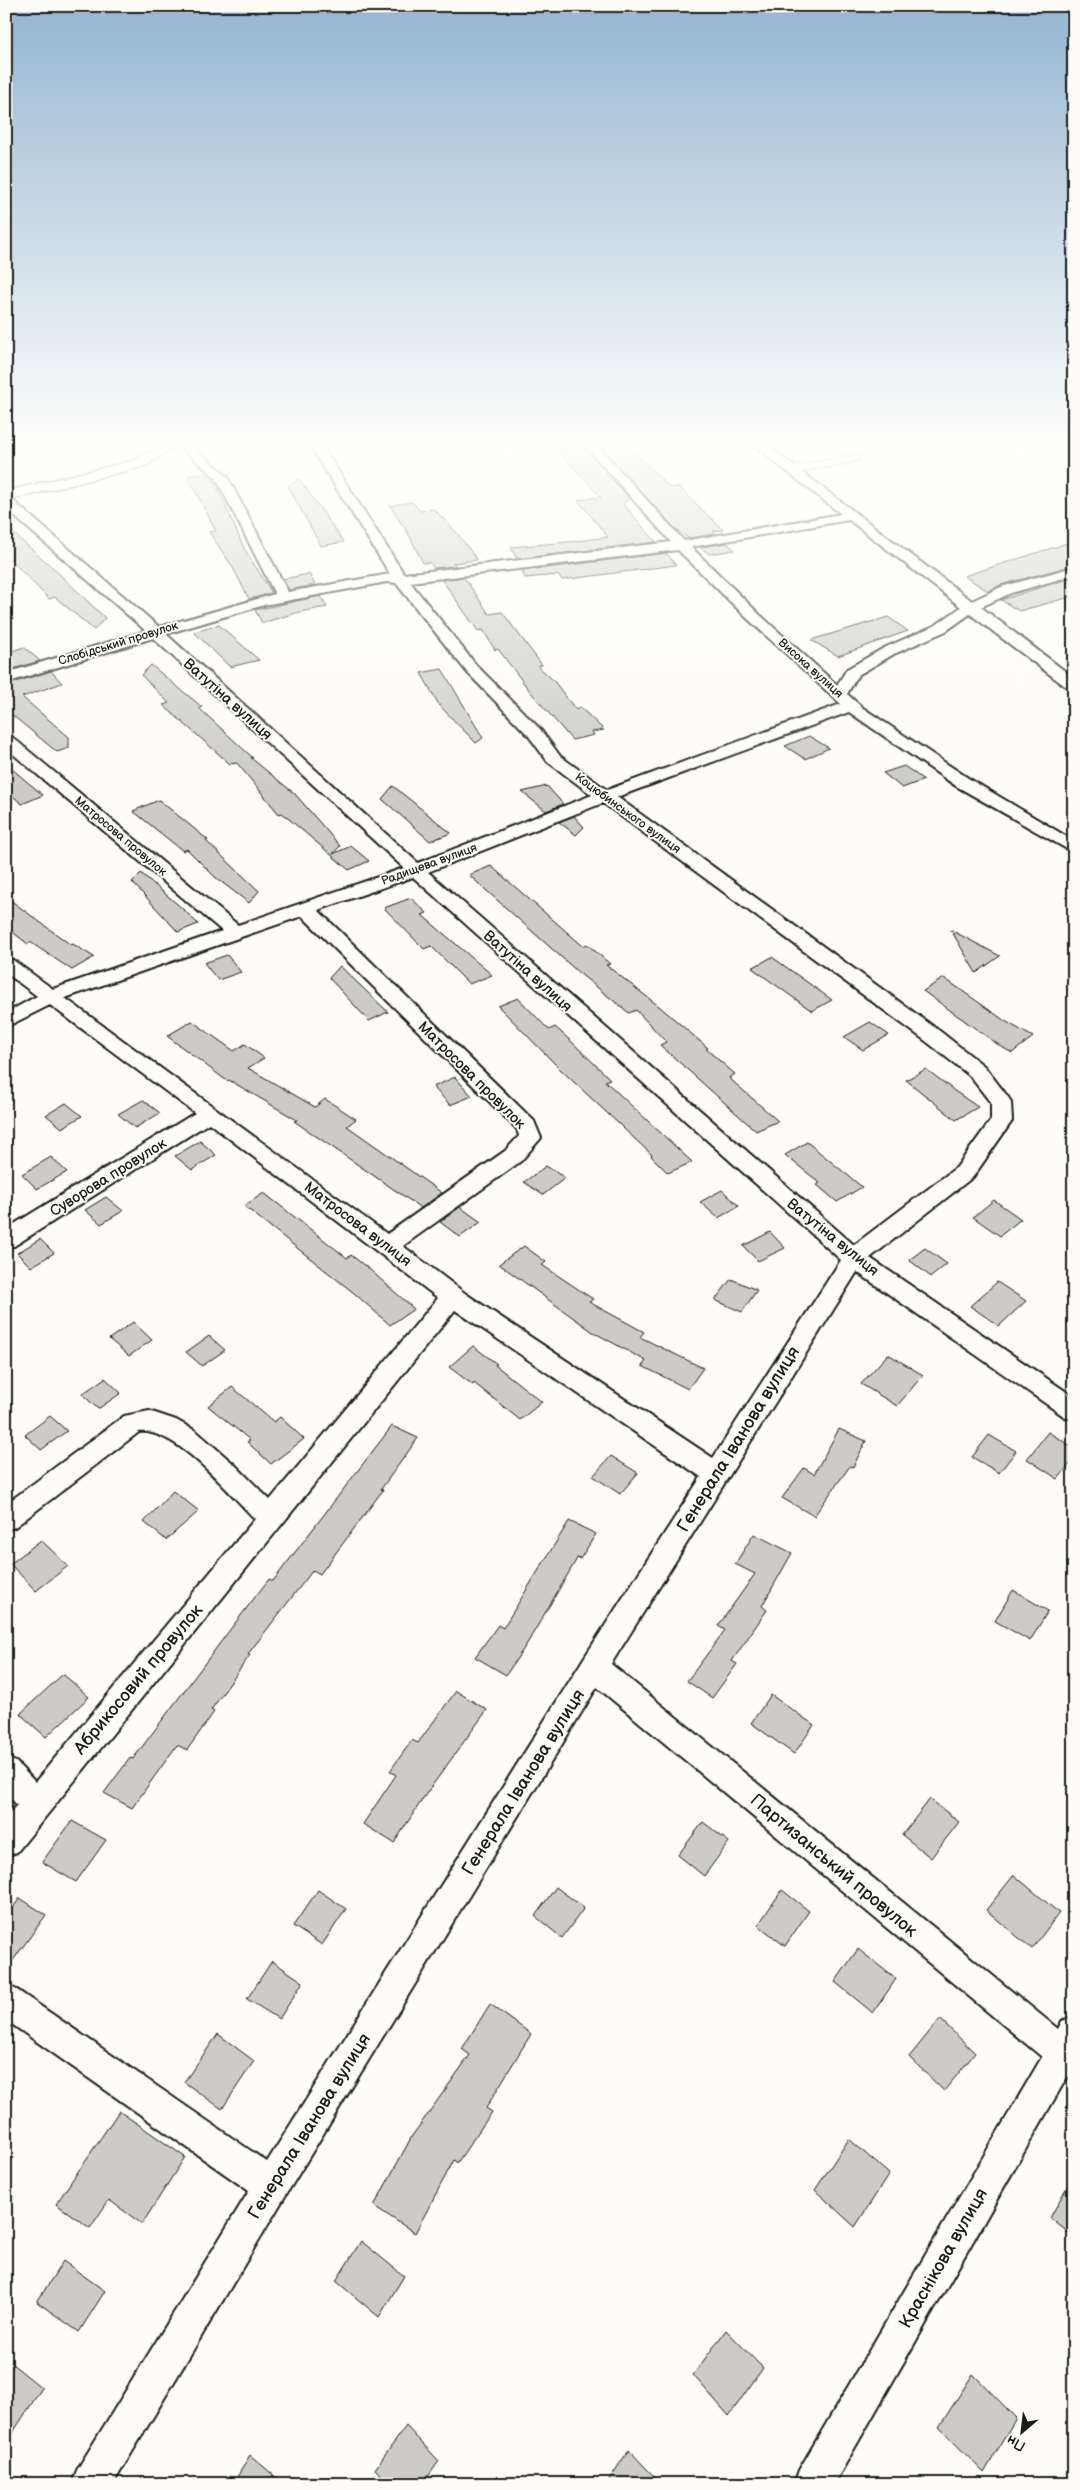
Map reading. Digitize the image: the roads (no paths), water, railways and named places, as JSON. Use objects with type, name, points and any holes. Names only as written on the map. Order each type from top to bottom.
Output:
[{"type":"street","name":"Ватутіна вулиця","points":[[69,557],[155,632],[690,1116],[854,1258],[1074,1410]]},
{"type":"street","points":[[263,557],[283,597]]},
{"type":"street","name":"Коцюбинського вулиця","points":[[386,557],[400,579],[471,668],[534,732],[554,758],[934,1037],[977,1071],[1001,1102],[1002,1121]]},
{"type":"street","name":"Слобідський провулок","points":[[6,678],[155,632],[283,597],[387,578],[400,579],[581,557]]},
{"type":"street","name":"Висока вулиця","points":[[694,557],[754,616],[845,700],[962,782],[1074,848]]},
{"type":"street","points":[[905,557],[1074,686]]},
{"type":"street","points":[[845,700],[852,672],[889,651],[941,628],[970,607],[1006,590],[1074,571]]},
{"type":"street","name":"Радищева вулиця","points":[[6,1021],[52,996],[416,870],[845,700]]},
{"type":"street","name":"Матросова провулок","points":[[6,740],[235,932]]},
{"type":"street","name":"Матросова провулок","points":[[305,908],[527,1126],[530,1138],[513,1156],[387,1246]]},
{"type":"street","name":"Матросова вулиця","points":[[6,964],[52,996],[453,1296],[716,1474]]},
{"type":"street","name":"Суворова провулок","points":[[6,1240],[209,1114]]},
{"type":"street","name":"Генерала Іванова вулиця","points":[[91,2484],[272,2186],[594,1667],[854,1258],[965,1172],[1002,1121]]},
{"type":"street","name":"Абрикосовий провулок","points":[[6,1841],[453,1296]]},
{"type":"street","points":[[6,1519],[133,1423],[142,1419],[160,1423],[186,1437],[271,1518]]},
{"type":"street","name":"Партизанський провулок","points":[[594,1667],[1070,2049]]},
{"type":"street","points":[[6,1772],[36,1804]]},
{"type":"street","points":[[6,2002],[272,2186]]},
{"type":"street","name":"Краснікова вулиця","points":[[813,2484],[1070,2049]]}]
